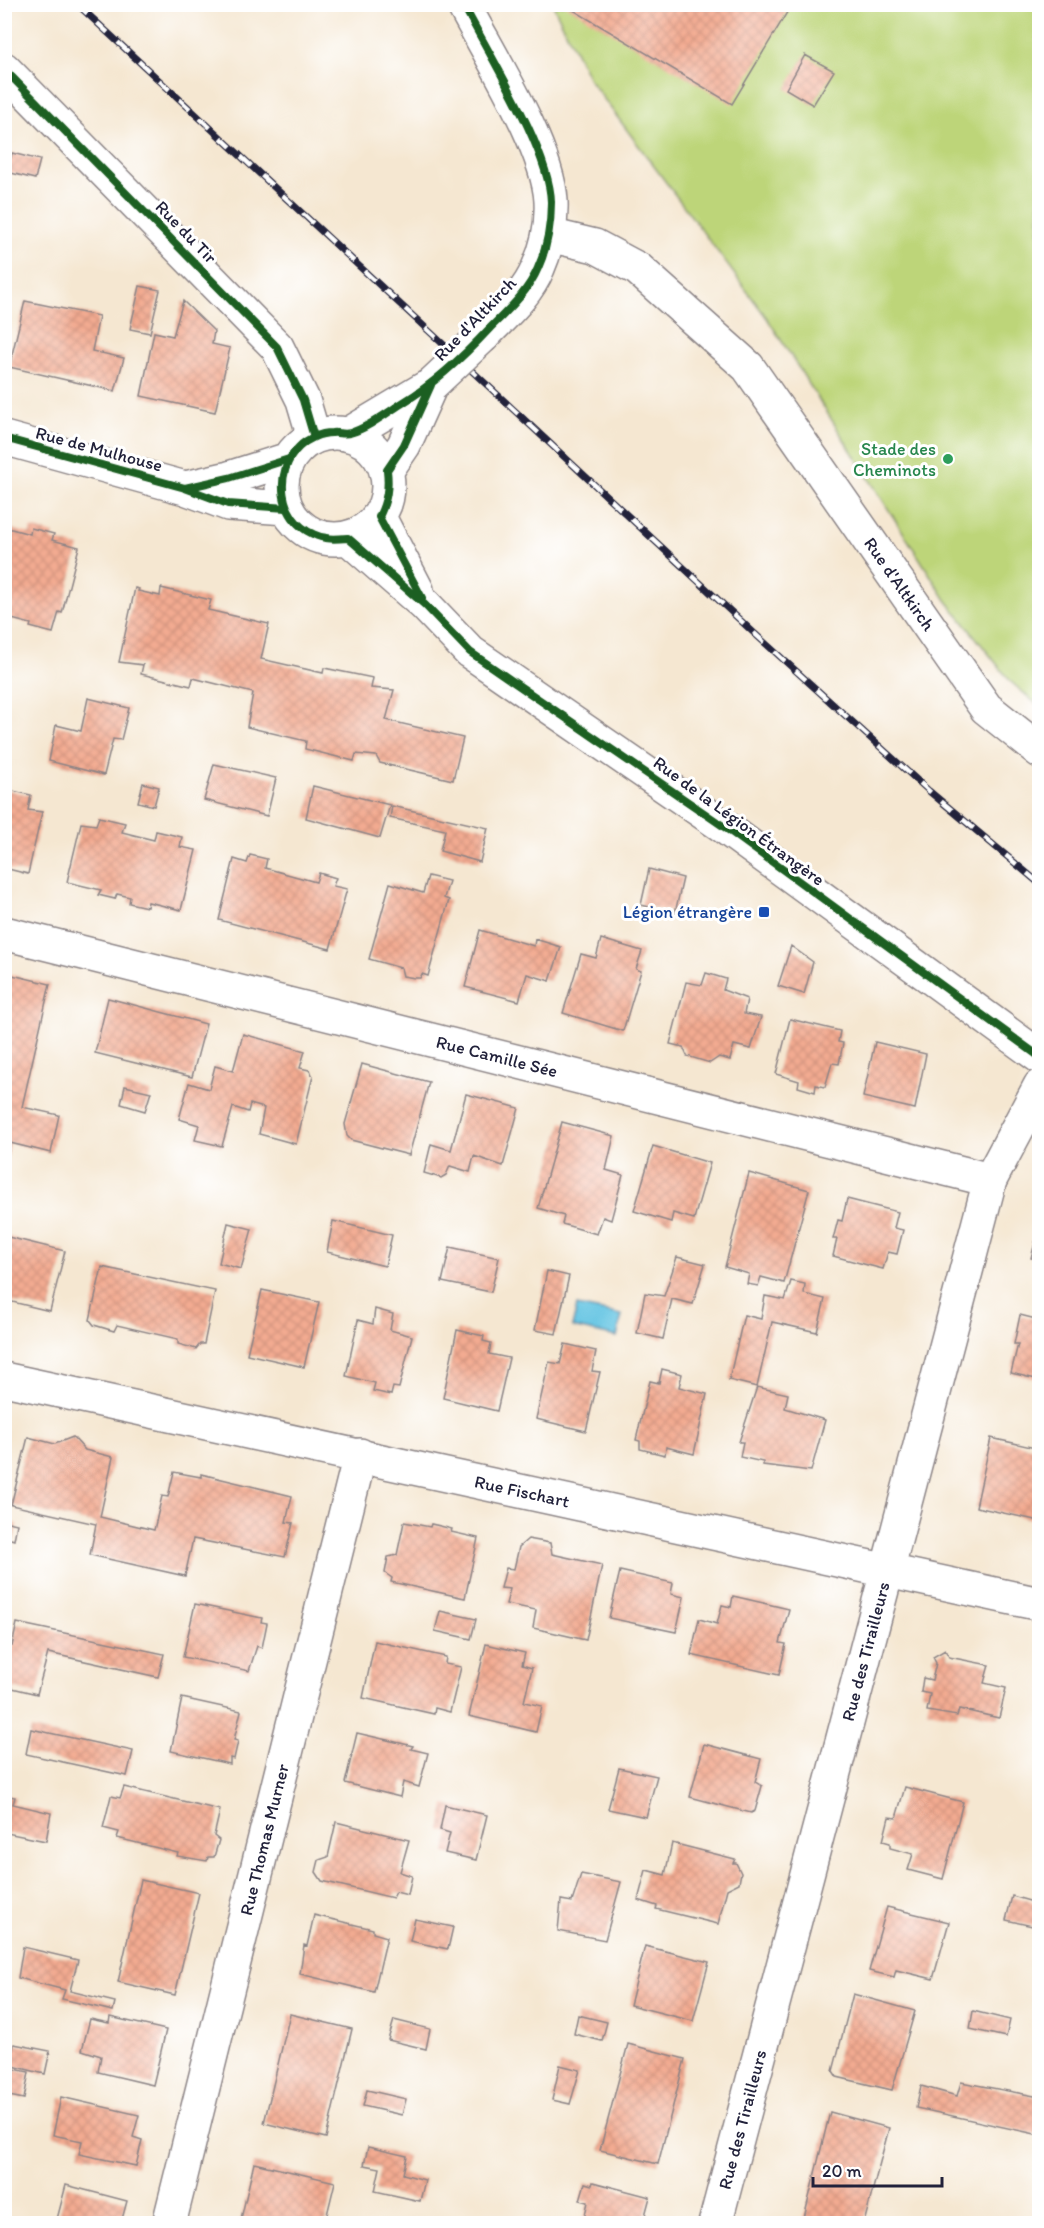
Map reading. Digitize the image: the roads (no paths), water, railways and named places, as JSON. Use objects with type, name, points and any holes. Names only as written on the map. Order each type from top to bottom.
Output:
[{"type":"street","name":"Rue d'Altkirch","points":[[348,434],[431,385],[483,336],[521,297],[538,270],[549,235],[551,201],[544,166],[462,4]]},
{"type":"street","name":"Rue du Tir","points":[[4,69],[277,347],[303,400],[314,437]]},
{"type":"street","name":"Rue d'Altkirch","points":[[549,235],[595,246],[638,269],[748,367],[986,708],[1040,751]]},
{"type":"street","name":"Rue d'Altkirch","points":[[387,470],[404,445],[431,385]]},
{"type":"street","points":[[331,433],[348,434],[365,441],[378,454],[387,470],[389,486],[386,503],[379,517],[366,530],[348,538],[330,539],[312,534],[297,523],[286,508],[282,492],[283,475],[289,459],[300,446],[314,437],[331,433]]},
{"type":"street","name":"Rue de Mulhouse","points":[[4,438],[185,488],[228,504],[286,508]]},
{"type":"street","name":"Rue de Mulhouse","points":[[185,488],[229,478],[289,459]]},
{"type":"street","name":"Rue de la Légion Étrangère","points":[[379,517],[425,605]]},
{"type":"street","name":"Rue de la Légion Étrangère","points":[[348,538],[425,605],[470,652],[723,826],[1040,1057]]},
{"type":"street","name":"Rue Camille Sée","points":[[4,933],[990,1180]]},
{"type":"street","name":"Rue des Tirailleurs","points":[[715,2223],[885,1571],[990,1180],[1040,1086]]},
{"type":"street","name":"Rue Fischart","points":[[4,1379],[1040,1604]]},
{"type":"street","name":"Rue Thomas Murner","points":[[169,2223],[360,1455]]},
{"type":"water","points":[[577,1306],[622,1315],[617,1337],[572,1327]]},
{"type":"railway","points":[[77,4],[754,633],[929,791],[1040,884]]},
{"type":"place","name":"Stade des Cheminots","points":[[948,459]]},
{"type":"place","name":"Légion étrangère","points":[[764,912]]}]
